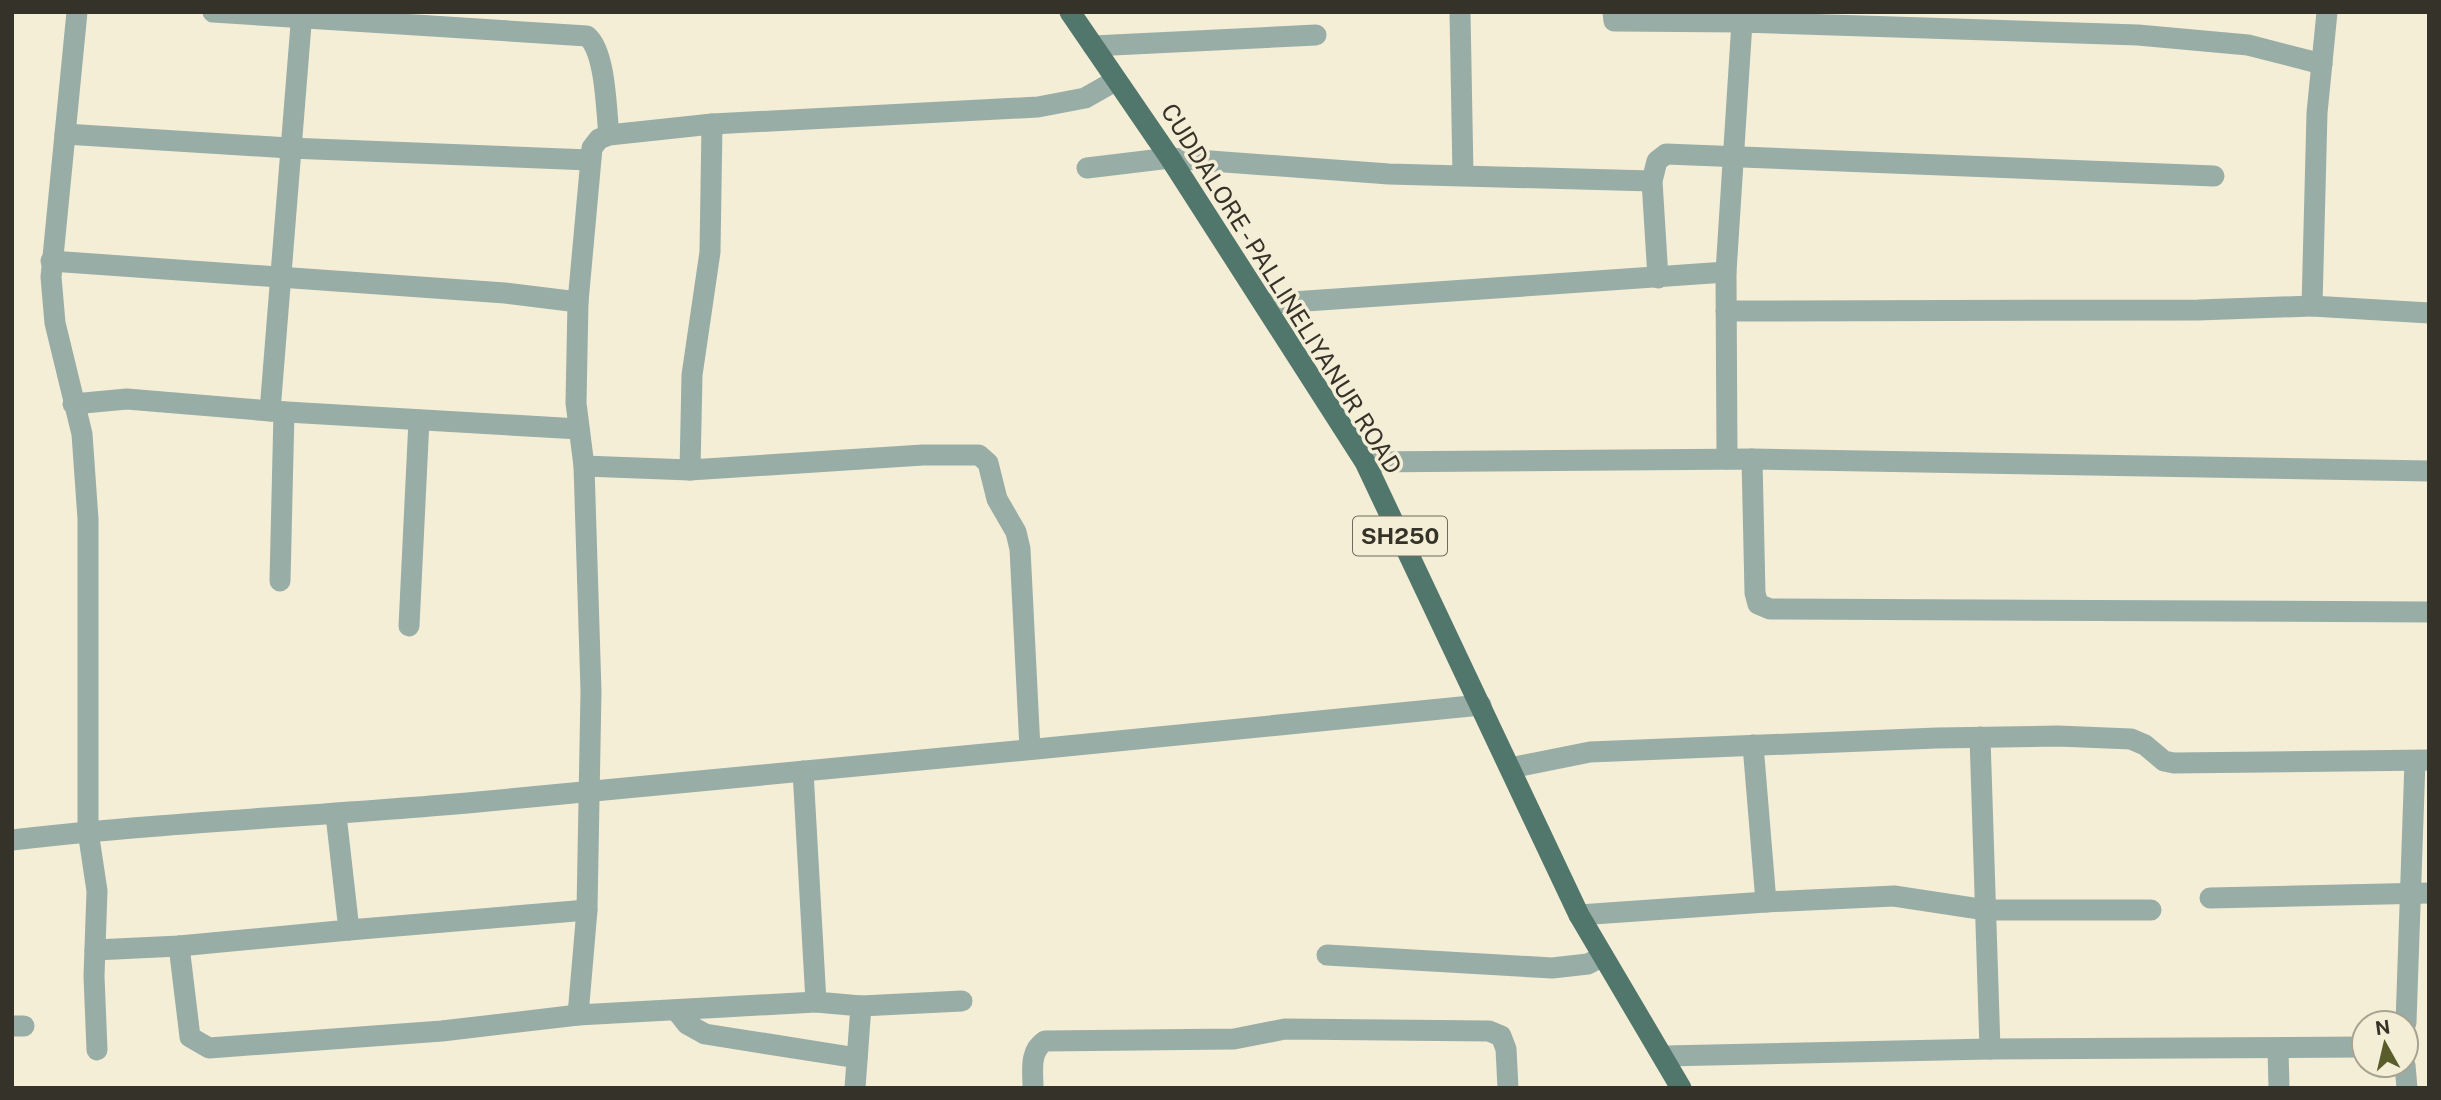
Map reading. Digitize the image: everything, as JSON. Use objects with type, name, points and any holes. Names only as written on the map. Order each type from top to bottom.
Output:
[{"type":"main road","name":"CUDDALORE - PALLINELIYANUR ROAD","points":[[1070,12],[1170,158],[1365,462],[1579,915],[1665,1056],[1681,1088]]},
{"type":"street","points":[[77,12],[51,261],[55,323],[82,434],[88,519],[88,831],[97,891],[97,1049]]},
{"type":"street","points":[[213,12],[302,15],[587,36],[595,42],[599,56],[608,135]]},
{"type":"street","points":[[1460,12],[1463,175]]},
{"type":"street","points":[[1613,12],[1614,22],[1911,20],[2216,40],[2322,64]]},
{"type":"street","points":[[2312,306],[2317,113],[2327,12]]},
{"type":"street","points":[[280,581],[277,411],[279,277],[302,15]]},
{"type":"street","points":[[1727,459],[1726,272],[1742,22]]},
{"type":"street","points":[[1093,47],[1316,34]]},
{"type":"street","points":[[578,1015],[587,910],[591,651],[584,466],[576,402],[579,302],[592,148],[598,139],[608,135],[712,124],[1038,107],[1085,98],[1115,81]]},
{"type":"street","points":[[690,470],[692,376],[710,240],[712,124]]},
{"type":"street","points":[[65,134],[289,148],[589,160]]},
{"type":"street","points":[[1658,278],[1652,181],[1657,160],[1666,154],[2214,176]]},
{"type":"street","points":[[1087,168],[1170,158],[1389,174],[1652,181]]},
{"type":"street","points":[[51,261],[505,293],[579,302]]},
{"type":"street","points":[[1264,304],[1726,272]]},
{"type":"street","points":[[1726,311],[2198,310],[2312,306],[2429,313]]},
{"type":"street","points":[[73,404],[127,399],[579,429]]},
{"type":"street","points":[[410,626],[419,420]]},
{"type":"street","points":[[584,466],[690,470],[923,455],[979,455],[988,463],[997,499],[1016,532],[1020,549],[1030,749]]},
{"type":"street","points":[[1365,462],[1752,458],[2429,471]]},
{"type":"street","points":[[1752,458],[1755,593],[1758,604],[1770,609],[2429,612]]},
{"type":"street","points":[[12,840],[88,831],[336,815],[587,792],[1481,705]]},
{"type":"street","points":[[1510,768],[1590,752],[1980,737],[2131,739],[2145,745],[2164,761],[2174,763],[2422,761],[2421,893],[2408,1009]]},
{"type":"street","points":[[1980,737],[1990,1049]]},
{"type":"street","points":[[1753,745],[1766,902]]},
{"type":"street","points":[[803,771],[816,1002]]},
{"type":"street","points":[[336,815],[349,930]]},
{"type":"street","points":[[2210,898],[2421,893]]},
{"type":"street","points":[[1579,915],[1894,896],[1986,910],[2151,910]]},
{"type":"street","points":[[95,950],[179,946],[587,910]]},
{"type":"street","points":[[179,946],[190,1037],[209,1048],[442,1031],[578,1015],[816,1002],[861,1006],[962,1001]]},
{"type":"street","points":[[1326,955],[1552,968],[1588,964],[1603,956]]},
{"type":"street","points":[[855,1088],[861,1006]]},
{"type":"street","points":[[676,1010],[687,1024],[705,1034],[857,1058]]},
{"type":"street","points":[[1032,1088],[1033,1056],[1038,1046],[1045,1041],[1234,1039],[1285,1029],[1489,1031],[1501,1036],[1506,1049],[1508,1088]]},
{"type":"street","points":[[1665,1056],[1990,1049],[2350,1047]]},
{"type":"street","points":[[2278,1049],[2279,1088]]}]
